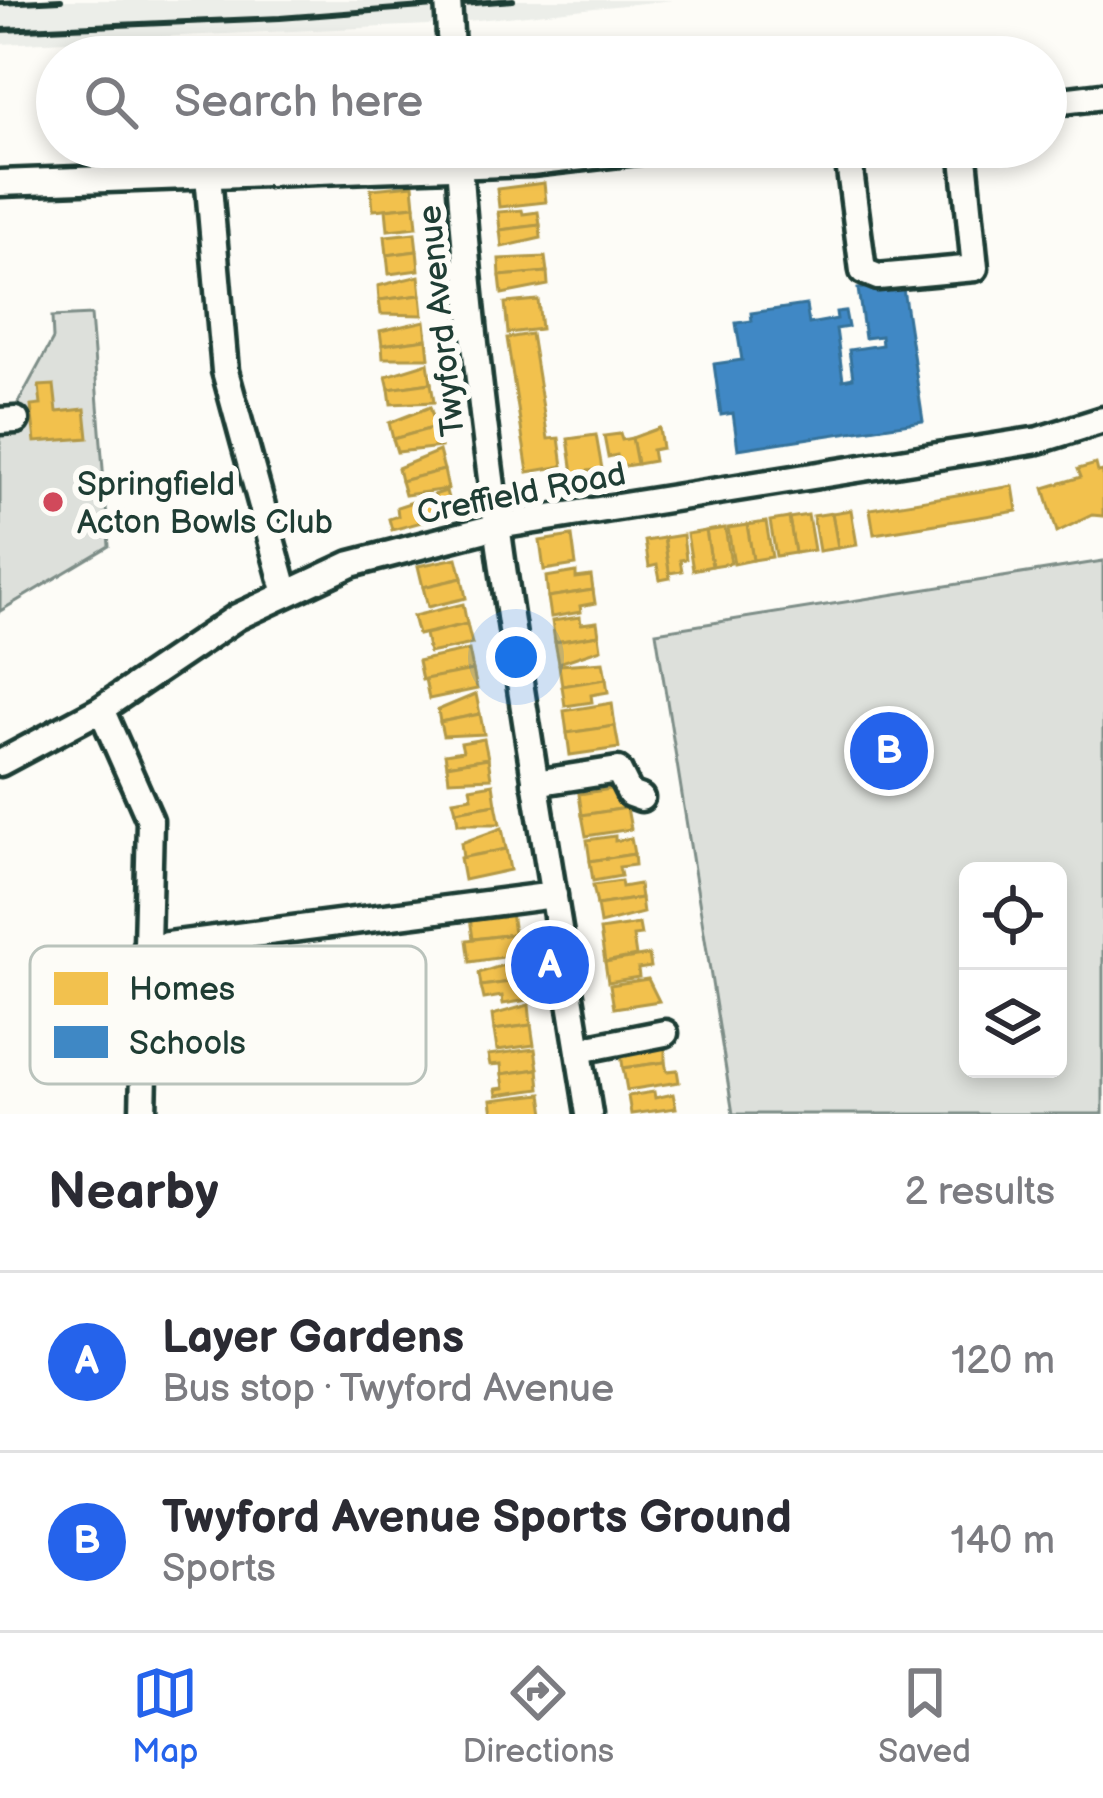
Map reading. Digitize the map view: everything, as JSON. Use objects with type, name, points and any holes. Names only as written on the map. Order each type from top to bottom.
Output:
[{"type":"street","points":[[448,0],[450,36]]},
{"type":"street","points":[[1067,100],[1103,96]]},
{"type":"street","points":[[0,183],[291,168]]},
{"type":"street","name":"Twyford Avenue","points":[[459,168],[474,370],[590,1114]]},
{"type":"street","points":[[850,168],[863,271],[878,277],[975,268],[965,168]]},
{"type":"street","points":[[208,175],[224,371],[285,590]]},
{"type":"street","name":"Creffield Road","points":[[0,763],[101,709],[194,643],[285,590],[351,564],[498,526],[1102,426]]},
{"type":"street","points":[[101,709],[150,820],[145,946]]},
{"type":"street","points":[[536,783],[618,770],[630,794],[641,798]]},
{"type":"street","points":[[160,946],[554,895]]},
{"type":"street","points":[[579,1051],[665,1033]]},
{"type":"street","points":[[143,1084],[143,1114]]},
{"type":"shaded area","points":[[0,0],[673,0],[429,25],[181,36],[36,36],[36,42],[0,44]]},
{"type":"shaded area","name":"Springfield Acton Bowls Club","points":[[91,315],[109,546],[0,611],[0,406],[17,405],[53,339],[52,317]]},
{"type":"shaded area","points":[[1103,561],[1103,1114],[733,1114],[656,632]]},
{"type":"building: Homes","points":[[544,183],[546,202],[499,207],[497,189]]},
{"type":"building: Homes","points":[[413,185],[415,206],[373,210],[371,189]]},
{"type":"building: Homes","points":[[415,206],[417,227],[388,230],[386,209]]},
{"type":"building: Homes","points":[[522,210],[523,214],[538,212],[540,225],[500,230],[498,212]]},
{"type":"building: Homes","points":[[540,225],[541,238],[502,247],[500,230]]},
{"type":"building: Homes","points":[[415,233],[417,251],[387,255],[385,236]]},
{"type":"building: Homes","points":[[417,251],[419,270],[389,274],[387,255]]},
{"type":"building: Homes","points":[[545,257],[547,272],[500,276],[499,259]]},
{"type":"building: Homes","points":[[547,272],[548,285],[502,294],[500,276]]},
{"type":"building: Homes","points":[[419,276],[421,295],[379,300],[378,286]]},
{"type":"building: Homes","points":[[421,295],[423,315],[381,314],[379,300]]},
{"type":"building: Homes","points":[[538,300],[541,329],[508,333],[505,303]]},
{"type":"building: Homes","points":[[425,321],[427,339],[382,345],[380,331]]},
{"type":"building: Homes","points":[[531,334],[548,439],[559,438],[563,466],[528,472],[507,338]]},
{"type":"building: Homes","points":[[427,339],[429,358],[383,358],[382,345]]},
{"type":"building: Homes","points":[[428,363],[431,383],[389,389],[386,376]]},
{"type":"building: Homes","points":[[431,383],[434,402],[391,404],[389,389]]},
{"type":"building: Homes","points":[[54,385],[57,412],[85,409],[88,438],[35,442],[31,406],[41,405],[39,386]]},
{"type":"building: Homes","points":[[430,407],[436,427],[393,439],[389,423]]},
{"type":"building: Homes","points":[[436,427],[441,447],[397,452],[393,439]]},
{"type":"building: Homes","points":[[659,428],[662,448],[652,450],[654,461],[637,464],[632,438]]},
{"type":"building: Homes","points":[[620,434],[622,440],[632,438],[637,464],[619,467],[617,455],[608,457],[604,436]]},
{"type":"building: Homes","points":[[596,435],[602,469],[573,473],[568,439]]},
{"type":"building: Homes","points":[[439,451],[444,470],[401,481],[398,468]]},
{"type":"building: Homes","points":[[1096,464],[1098,472],[1103,471],[1103,516],[1092,515],[1057,532],[1044,488],[1081,477],[1078,469]]},
{"type":"building: Homes","points":[[444,470],[448,489],[405,495],[401,481]]},
{"type":"building: Homes","points":[[1013,486],[1017,511],[874,534],[870,509]]},
{"type":"building: Homes","points":[[446,491],[452,514],[392,530],[389,519],[398,516],[397,507]]},
{"type":"building: Homes","points":[[851,510],[857,545],[838,548],[832,513]]},
{"type":"building: Homes","points":[[832,513],[838,548],[819,551],[813,516]]},
{"type":"building: Homes","points":[[808,515],[814,550],[795,553],[789,518]]},
{"type":"building: Homes","points":[[789,518],[795,553],[776,556],[770,521]]},
{"type":"building: Homes","points":[[766,522],[772,557],[753,560],[747,525]]},
{"type":"building: Homes","points":[[747,525],[753,560],[734,564],[728,528]]},
{"type":"building: Homes","points":[[725,528],[731,563],[712,566],[706,531]]},
{"type":"building: Homes","points":[[706,531],[712,566],[693,570],[687,534]]},
{"type":"building: Homes","points":[[683,535],[686,559],[680,560],[682,571],[669,573],[664,538]]},
{"type":"building: Homes","points":[[572,536],[576,565],[544,570],[540,541]]},
{"type":"building: Homes","points":[[664,538],[670,578],[660,580],[657,565],[649,567],[645,541]]},
{"type":"building: Homes","points":[[457,558],[462,578],[423,587],[418,566]]},
{"type":"building: Homes","points":[[576,572],[576,578],[591,576],[593,590],[548,597],[546,577]]},
{"type":"building: Homes","points":[[462,578],[466,598],[428,607],[423,587]]},
{"type":"building: Homes","points":[[593,590],[595,603],[580,606],[581,612],[551,617],[548,597]]},
{"type":"building: Homes","points":[[463,604],[467,624],[418,635],[413,616]]},
{"type":"building: Homes","points":[[580,617],[581,624],[597,622],[599,635],[555,642],[552,621]]},
{"type":"building: Homes","points":[[467,624],[472,644],[429,653],[425,634]]},
{"type":"building: Homes","points":[[599,635],[601,649],[559,663],[555,642]]},
{"type":"building: Homes","points":[[469,650],[473,670],[422,680],[418,661]]},
{"type":"building: Homes","points":[[603,662],[606,679],[562,686],[559,665]]},
{"type":"building: Homes","points":[[473,670],[477,689],[429,699],[425,679]]},
{"type":"building: Homes","points":[[606,679],[608,692],[591,695],[592,702],[565,706],[562,686]]},
{"type":"building: Homes","points":[[476,694],[480,714],[440,722],[438,710]]},
{"type":"building: Homes","points":[[612,703],[615,726],[567,733],[564,711]]},
{"type":"building: Homes","points":[[480,714],[484,734],[443,736],[440,722]]},
{"type":"building: Homes","points":[[615,726],[619,748],[570,755],[567,733]]},
{"type":"building: Homes","points":[[484,739],[488,758],[447,765],[445,754],[463,751],[461,743]]},
{"type":"building: Homes","points":[[488,758],[491,778],[449,780],[447,765]]},
{"type":"building: Homes","points":[[493,784],[496,804],[456,811],[453,800],[472,797],[470,788]]},
{"type":"building: Homes","points":[[624,787],[627,808],[582,815],[579,794]]},
{"type":"building: Homes","points":[[496,804],[500,824],[458,824],[456,811]]},
{"type":"building: Homes","points":[[627,808],[631,829],[586,836],[582,815]]},
{"type":"building: Homes","points":[[502,828],[506,849],[463,858],[461,843]]},
{"type":"building: Homes","points":[[615,836],[615,841],[631,838],[634,854],[590,861],[587,840]]},
{"type":"building: Homes","points":[[506,849],[510,870],[464,880],[460,858]]},
{"type":"building: Homes","points":[[634,854],[635,865],[619,867],[621,876],[593,881],[590,861]]},
{"type":"building: Homes","points":[[621,881],[622,887],[639,884],[641,898],[597,905],[593,885]]},
{"type":"building: Homes","points":[[641,898],[643,913],[600,924],[597,905]]},
{"type":"building: Homes","points":[[511,912],[514,934],[473,939],[470,918]]},
{"type":"building: Homes","points":[[639,924],[641,935],[633,936],[636,956],[605,962],[600,930]]},
{"type":"building: Homes","points":[[514,934],[517,955],[470,962],[467,940]]},
{"type":"building: Homes","points":[[649,955],[651,967],[638,969],[639,977],[608,982],[605,962]]},
{"type":"building: Homes","points":[[522,959],[525,980],[481,986],[479,973]]},
{"type":"building: Homes","points":[[648,979],[659,1001],[614,1008],[610,985]]},
{"type":"building: Homes","points":[[525,980],[528,1000],[503,1004],[502,996],[484,999],[481,986]]},
{"type":"building: Homes","points":[[529,1005],[531,1025],[494,1030],[492,1015]]},
{"type":"building: Homes","points":[[531,1025],[534,1045],[497,1050],[494,1030]]},
{"type":"building: Homes","points":[[665,1040],[665,1062],[623,1068],[620,1047]]},
{"type":"building: Homes","points":[[535,1049],[538,1069],[502,1074],[501,1064],[490,1065],[488,1055]]},
{"type":"building: Homes","points":[[665,1062],[667,1071],[677,1070],[679,1082],[627,1090],[623,1068]]},
{"type":"building: Homes","points":[[538,1069],[540,1089],[497,1095],[496,1089],[504,1088],[502,1074]]},
{"type":"building: Homes","points":[[654,1092],[655,1098],[673,1094],[676,1108],[631,1114],[628,1096]]},
{"type":"building: Homes","points":[[542,1094],[545,1114],[493,1114],[491,1100]]},
{"type":"building: Schools","points":[[902,282],[923,421],[738,449],[733,413],[721,415],[714,364],[742,360],[736,323],[752,321],[751,313],[806,305],[809,324],[837,319],[836,312],[845,311],[848,327],[836,329],[843,380],[853,378],[849,350],[882,345],[881,336],[865,338],[858,289]]},
{"type":"railway","points":[[0,3],[61,0]]},
{"type":"railway","points":[[0,30],[280,18],[513,0]]},
{"type":"place","name":"Springfield Acton Bowls Club","points":[[53,502]]},
{"type":"place","name":"Twyford Avenue Sports Ground","points":[[889,751]]},
{"type":"place","name":"Layer Gardens","points":[[550,965]]}]
